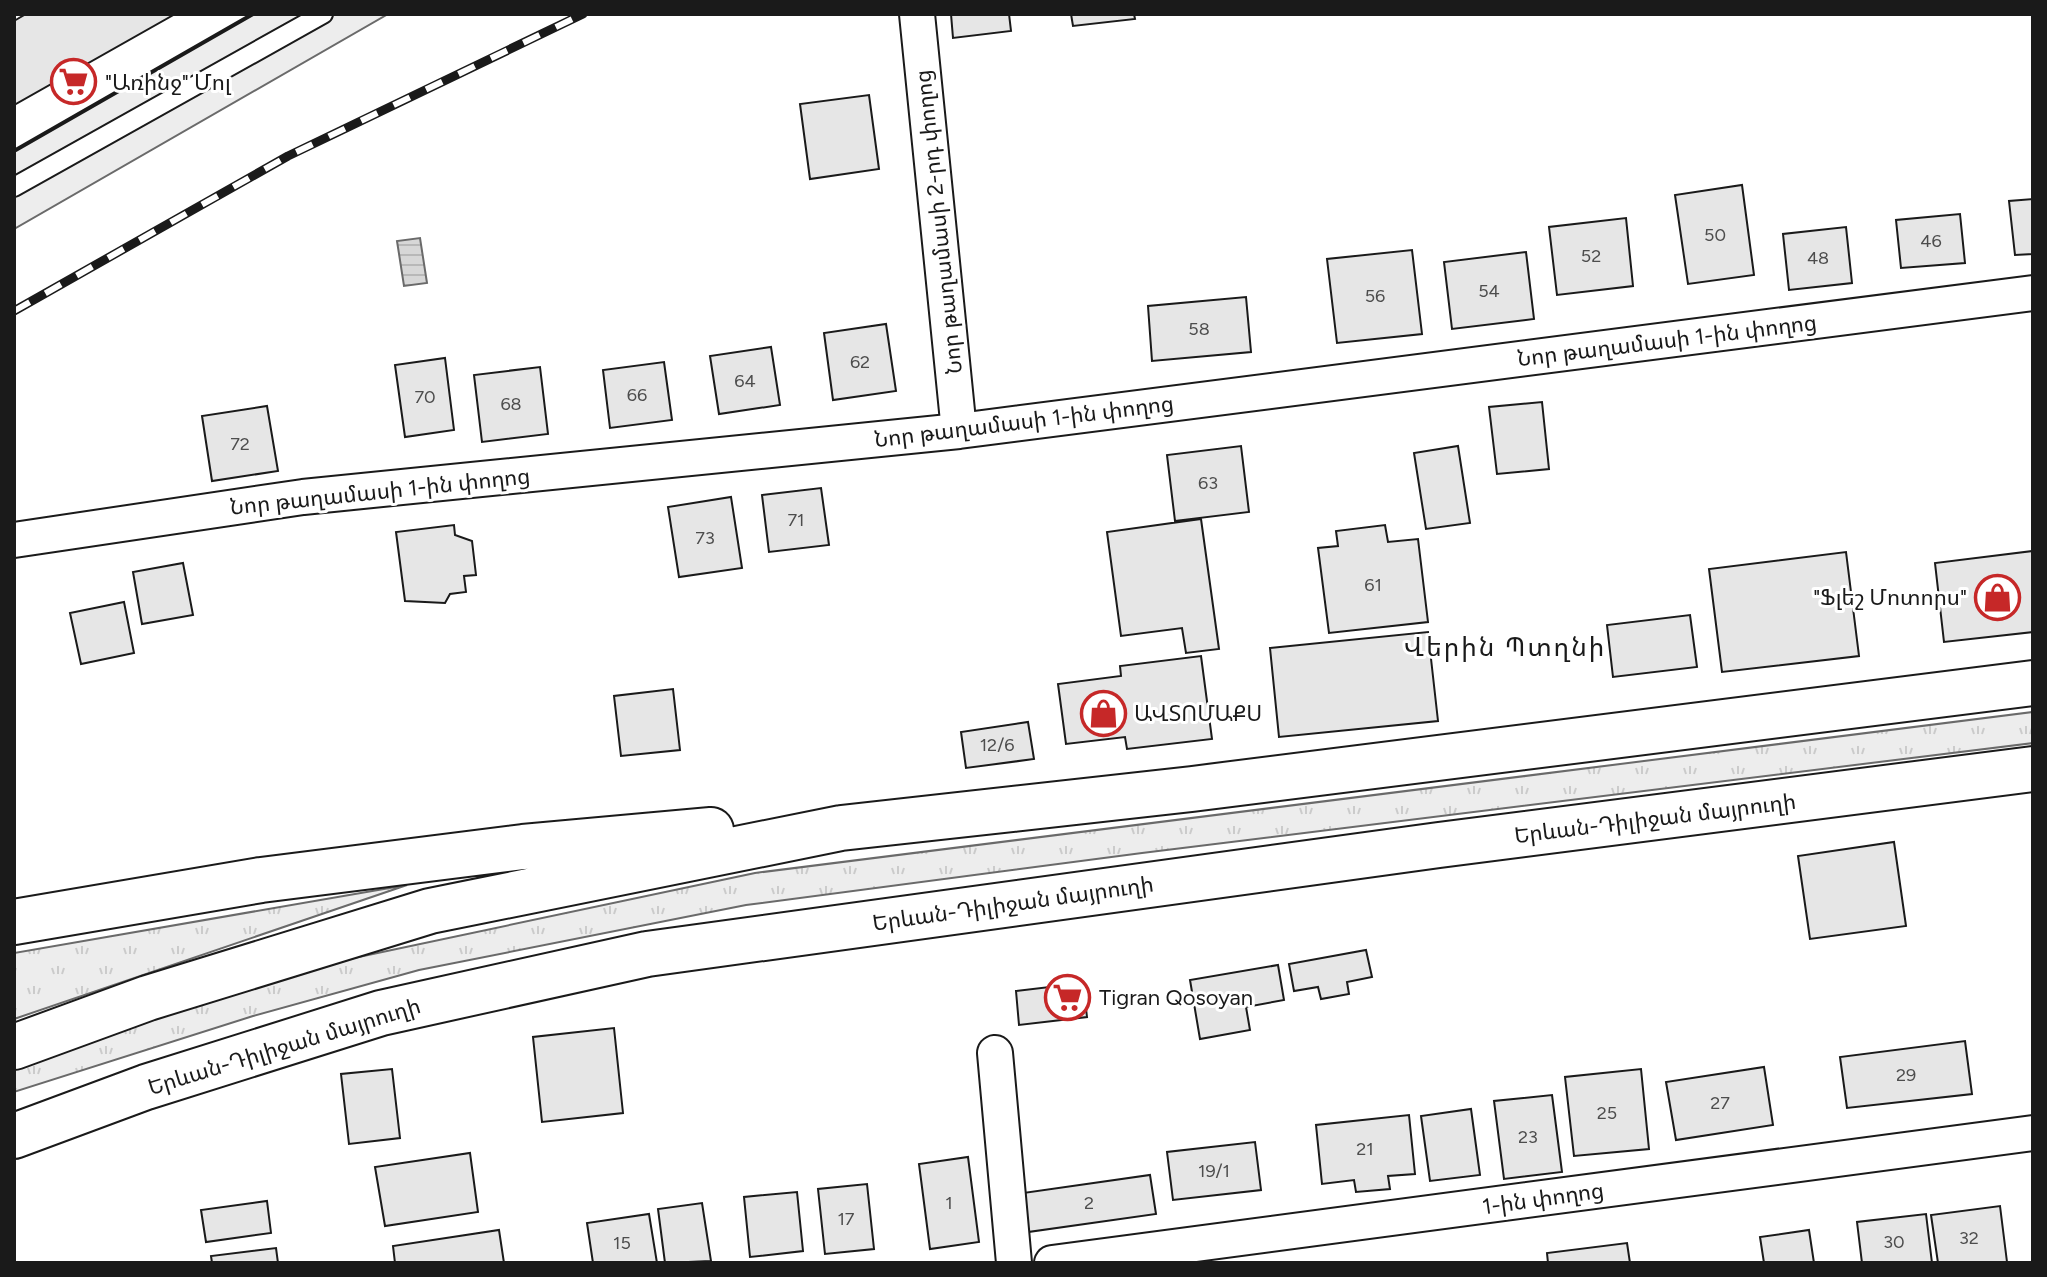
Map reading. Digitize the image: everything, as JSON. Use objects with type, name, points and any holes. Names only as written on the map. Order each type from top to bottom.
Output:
[{"type":"highway","points":[[14,1047],[148,998],[430,911],[841,828],[1192,789],[2033,683]]},
{"type":"highway","name":"Երևան-Դիլիջան մայրուղի","points":[[14,1136],[146,1087],[381,1013],[647,954],[1424,847],[2033,769]]},
{"type":"highway","points":[[14,922],[261,880],[523,847],[700,830],[841,828]]},
{"type":"street","name":"Նոր թաղամասի 2-րդ փողոց","points":[[917,14],[959,431]]},
{"type":"street","name":"Նոր թաղամասի 1-ին փողոց","points":[[14,540],[303,497],[959,431],[2033,293]]},
{"type":"street","points":[[995,1053],[1014,1263]]},
{"type":"street","name":"1-ին փողոց","points":[[1052,1263],[2033,1133]]},
{"type":"lane","points":[[14,187],[323,14]]},
{"type":"green space","points":[[2033,712],[2033,743],[746,905],[419,970],[253,1016],[14,1092],[14,1065],[302,969],[755,873]]},
{"type":"green space","points":[[407,885],[14,1019],[14,953]]},
{"type":"shaded area","points":[[253,14],[388,14],[14,229],[14,151]]},
{"type":"shaded area","points":[[420,238],[427,283],[404,286],[397,241]]},
{"type":"building","points":[[26,14],[175,14],[14,105],[14,21]]},
{"type":"building","points":[[951,14],[1009,14],[1011,31],[953,38]]},
{"type":"building","points":[[1071,14],[1134,14],[1135,19],[1073,26]]},
{"type":"building","points":[[869,95],[879,169],[810,179],[800,104]]},
{"type":"building","points":[[1742,185],[1754,275],[1688,284],[1675,195]]},
{"type":"building","points":[[2033,199],[2033,254],[2015,255],[2009,201]]},
{"type":"building","points":[[1960,214],[1965,263],[1901,268],[1896,220]]},
{"type":"building","points":[[1626,218],[1633,286],[1557,295],[1549,227]]},
{"type":"building","points":[[1846,227],[1852,283],[1789,290],[1783,234]]},
{"type":"building","points":[[1412,250],[1422,334],[1337,343],[1327,259]]},
{"type":"building","points":[[1526,252],[1534,319],[1452,329],[1444,262]]},
{"type":"building","points":[[1246,297],[1251,352],[1152,361],[1148,306]]},
{"type":"building","points":[[886,324],[896,391],[833,400],[824,333]]},
{"type":"building","points":[[771,347],[780,405],[719,414],[710,356]]},
{"type":"building","points":[[445,358],[454,430],[405,437],[395,365]]},
{"type":"building","points":[[664,362],[672,420],[610,428],[603,370]]},
{"type":"building","points":[[540,367],[548,434],[482,442],[474,375]]},
{"type":"building","points":[[1542,402],[1549,469],[1497,474],[1489,407]]},
{"type":"building","points":[[267,406],[278,471],[212,481],[202,416]]},
{"type":"building","points":[[1241,446],[1249,512],[1175,521],[1167,455]]},
{"type":"building","points":[[1458,446],[1470,523],[1426,529],[1414,453]]},
{"type":"building","points":[[821,488],[829,545],[769,552],[762,495]]},
{"type":"building","points":[[731,497],[742,568],[679,577],[668,507]]},
{"type":"building","points":[[1201,519],[1219,649],[1186,653],[1182,628],[1121,636],[1107,532]]},
{"type":"building","points":[[454,525],[455,535],[472,541],[476,575],[464,576],[466,592],[450,594],[445,603],[405,601],[396,532]]},
{"type":"building","points":[[1385,525],[1388,542],[1418,539],[1428,622],[1329,633],[1318,548],[1338,546],[1336,531]]},
{"type":"building","points":[[2033,551],[2033,632],[1944,642],[1935,563]]},
{"type":"building","points":[[1846,552],[1859,656],[1722,672],[1709,569]]},
{"type":"building","points":[[183,563],[193,615],[142,624],[133,572]]},
{"type":"building","points":[[124,602],[134,653],[81,664],[70,613]]},
{"type":"building","points":[[1690,615],[1697,667],[1613,677],[1607,625]]},
{"type":"building","points":[[1428,632],[1438,721],[1279,737],[1270,648]]},
{"type":"building","points":[[1201,656],[1212,739],[1127,749],[1125,737],[1066,744],[1058,684],[1121,676],[1120,666]]},
{"type":"building","points":[[673,689],[680,750],[621,756],[614,696]]},
{"type":"building","points":[[1028,722],[1034,759],[966,768],[961,732]]},
{"type":"building","points":[[1894,842],[1906,926],[1810,939],[1798,856]]},
{"type":"building","points":[[1366,950],[1372,977],[1347,982],[1349,994],[1321,999],[1318,987],[1294,991],[1289,964]]},
{"type":"building","points":[[1278,965],[1284,1000],[1246,1007],[1250,1030],[1200,1039],[1190,980]]},
{"type":"building","points":[[1083,983],[1087,1017],[1019,1025],[1016,991]]},
{"type":"building","points":[[614,1028],[623,1113],[542,1122],[533,1037]]},
{"type":"building","points":[[1965,1041],[1972,1094],[1847,1108],[1840,1057]]},
{"type":"building","points":[[1764,1067],[1773,1125],[1676,1140],[1666,1082]]},
{"type":"building","points":[[392,1069],[400,1138],[349,1144],[341,1074]]},
{"type":"building","points":[[1641,1069],[1649,1149],[1574,1156],[1565,1077]]},
{"type":"building","points":[[1552,1095],[1562,1172],[1504,1179],[1494,1101]]},
{"type":"building","points":[[1471,1109],[1480,1175],[1430,1181],[1421,1116]]},
{"type":"building","points":[[1409,1115],[1415,1174],[1388,1176],[1390,1189],[1356,1192],[1354,1180],[1322,1184],[1316,1125]]},
{"type":"building","points":[[1255,1142],[1261,1190],[1173,1200],[1167,1152]]},
{"type":"building","points":[[470,1153],[478,1212],[385,1226],[375,1167]]},
{"type":"building","points":[[968,1157],[979,1242],[930,1249],[919,1164]]},
{"type":"building","points":[[1150,1175],[1156,1214],[1028,1232],[1023,1193]]},
{"type":"building","points":[[867,1184],[874,1249],[825,1254],[818,1189]]},
{"type":"building","points":[[797,1192],[803,1251],[750,1257],[744,1197]]},
{"type":"building","points":[[267,1201],[271,1233],[206,1242],[201,1210]]},
{"type":"building","points":[[702,1203],[711,1261],[665,1263],[658,1209]]},
{"type":"building","points":[[2000,1206],[2007,1262],[1938,1263],[1931,1215]]},
{"type":"building","points":[[649,1214],[657,1263],[593,1263],[587,1223]]},
{"type":"building","points":[[1926,1214],[1932,1263],[1862,1263],[1857,1222]]},
{"type":"building","points":[[499,1230],[504,1263],[395,1263],[393,1246]]},
{"type":"building","points":[[1809,1230],[1814,1263],[1764,1263],[1760,1237]]},
{"type":"building","points":[[1627,1243],[1630,1263],[1548,1263],[1547,1253]]},
{"type":"building","points":[[276,1248],[278,1263],[212,1263],[211,1256]]},
{"type":"railway","points":[[14,311],[288,156],[583,14]]},
{"type":"wall","points":[[14,151],[253,14]]},
{"type":"place","name":"\"Առինջ\" Մոլ","points":[[74,82]]},
{"type":"place","name":"\"Ֆլեշ Մոտորս\"","points":[[1998,597]]},
{"type":"place","name":"ԱՎՏՈՄԱՔՍ","points":[[1103,713]]},
{"type":"place","name":"Tigran Qosoyan","points":[[1068,997]]},
{"type":"district","name":"Վերին Պտղնի","points":[[1505,647]]}]
